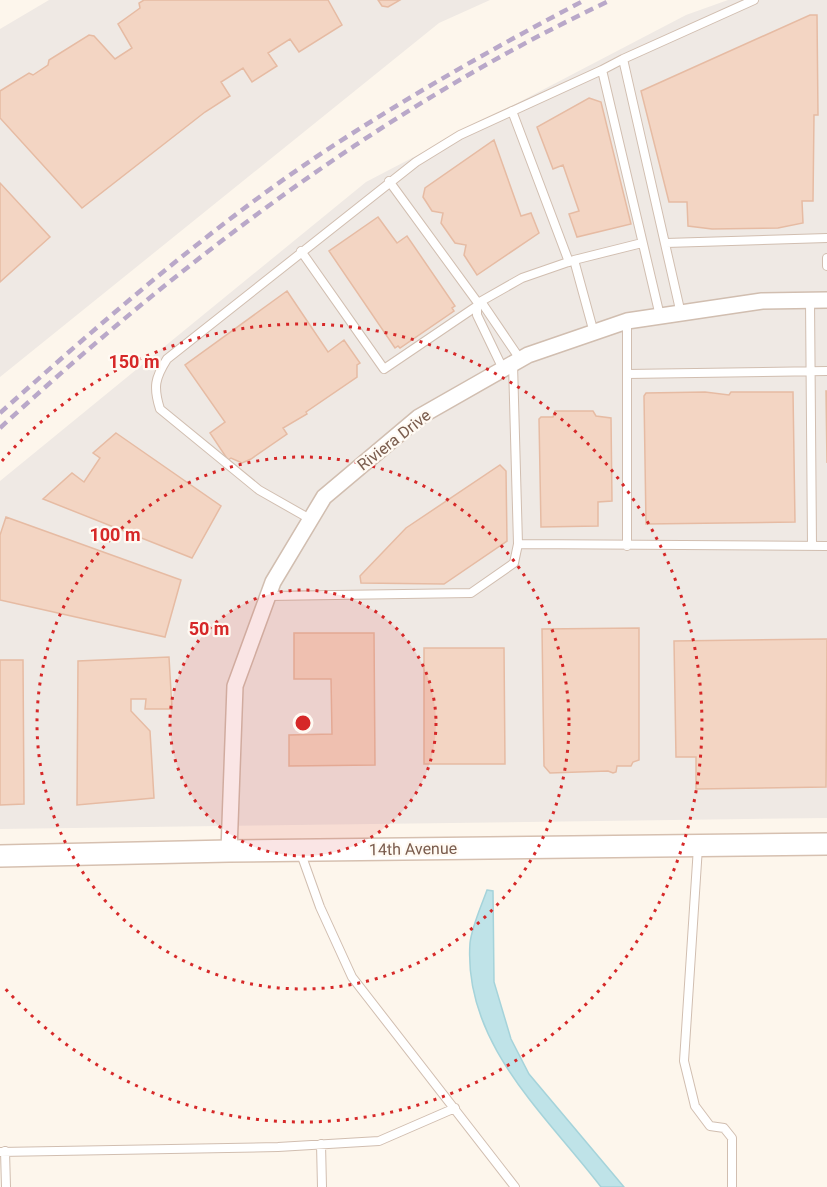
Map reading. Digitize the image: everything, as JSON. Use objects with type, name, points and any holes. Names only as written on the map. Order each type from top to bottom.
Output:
[{"type":"main road","name":"14th Avenue","points":[[0,856],[229,850],[827,844]]},
{"type":"street","name":"Riviera Drive","points":[[229,850],[235,686],[273,582],[324,496],[419,417],[512,364],[627,321],[762,302],[827,300]]},
{"type":"lane","points":[[310,519],[259,490],[160,409],[154,392],[154,379],[166,359],[389,181],[460,135],[754,0]]},
{"type":"lane","points":[[623,59],[681,314]]},
{"type":"lane","points":[[602,70],[660,316]]},
{"type":"lane","points":[[512,111],[572,261],[594,333]]},
{"type":"lane","points":[[268,596],[471,593],[514,563],[518,544],[512,364],[479,304],[389,181]]},
{"type":"lane","points":[[666,243],[827,238]]},
{"type":"lane","points":[[301,251],[384,369],[479,304],[522,278],[572,261],[642,243]]},
{"type":"lane","points":[[827,258],[827,266]]},
{"type":"lane","points":[[810,300],[812,546]]},
{"type":"lane","points":[[479,304],[477,315],[512,364]]},
{"type":"lane","points":[[627,321],[627,546]]},
{"type":"lane","points":[[627,374],[827,371]]},
{"type":"lane","points":[[518,544],[827,546]]},
{"type":"lane","points":[[698,846],[684,1061],[695,1106],[710,1126],[724,1128],[732,1138],[732,1187]]},
{"type":"lane","points":[[299,850],[320,907],[352,977],[515,1187]]},
{"type":"lane","points":[[6,1187],[3,1151],[379,1141],[455,1107]]},
{"type":"lane","points":[[321,1144],[322,1187]]},
{"type":"shaded area","points":[[49,0],[490,0],[439,23],[0,377],[0,29]]},
{"type":"shaded area","points":[[728,0],[827,0],[827,818],[0,829],[0,481],[366,182],[686,15]]},
{"type":"water","points":[[487,890],[493,891],[494,982],[511,1039],[529,1074],[624,1187],[601,1187],[533,1104],[494,1045],[480,1013],[471,979],[471,937]]},
{"type":"building","points":[[144,0],[328,0],[342,25],[299,52],[290,39],[268,53],[277,66],[252,82],[243,68],[221,82],[230,96],[205,112],[82,208],[0,118],[0,91],[29,73],[33,75],[48,65],[49,60],[89,35],[94,36],[115,59],[132,48],[118,24],[140,8],[139,3]]},
{"type":"building","points":[[378,0],[400,0],[388,7],[382,6]]},
{"type":"building","points":[[810,15],[817,15],[818,115],[814,115],[813,201],[802,201],[803,223],[778,228],[712,229],[688,226],[687,202],[669,202],[641,91]]},
{"type":"building","points":[[589,98],[601,102],[631,224],[577,237],[569,214],[579,211],[563,165],[553,169],[537,127]]},
{"type":"building","points":[[494,140],[521,216],[531,213],[539,233],[477,275],[464,255],[466,245],[455,243],[441,223],[443,213],[432,211],[423,197],[425,188]]},
{"type":"building","points":[[0,183],[50,237],[0,282]]},
{"type":"building","points":[[378,217],[397,243],[407,236],[455,306],[452,308],[454,311],[400,348],[398,346],[395,348],[329,251]]},
{"type":"building","points":[[287,291],[328,352],[344,340],[360,363],[357,365],[357,377],[306,412],[307,414],[283,428],[287,434],[251,459],[242,463],[231,458],[228,460],[210,433],[225,422],[185,365]]},
{"type":"building","points":[[826,391],[827,391],[827,463]]},
{"type":"building","points":[[705,392],[729,395],[731,392],[793,392],[795,522],[646,524],[644,396],[646,393]]},
{"type":"building","points":[[555,411],[593,411],[596,416],[611,418],[612,501],[598,502],[598,526],[541,527],[539,419],[553,417]]},
{"type":"building","points":[[116,433],[221,506],[192,558],[43,499],[72,473],[84,482],[100,458],[93,453]]},
{"type":"building","points":[[500,465],[506,471],[507,541],[444,584],[361,583],[360,576],[406,528]]},
{"type":"building","points":[[6,517],[181,580],[165,637],[0,600],[0,535]]},
{"type":"building","points":[[639,628],[639,760],[633,762],[631,766],[617,766],[616,772],[613,773],[608,771],[550,773],[544,766],[542,629]]},
{"type":"building","points":[[294,633],[374,633],[375,765],[289,766],[289,735],[332,734],[331,679],[294,679]]},
{"type":"building","points":[[827,639],[826,787],[696,789],[696,757],[676,757],[674,641]]},
{"type":"building","points":[[424,648],[504,648],[505,764],[424,764]]},
{"type":"building","points":[[169,657],[172,709],[145,709],[146,699],[131,699],[131,711],[150,731],[154,798],[77,805],[78,661]]},
{"type":"building","points":[[0,660],[23,660],[24,804],[0,805]]},
{"type":"railway","points":[[0,413],[156,277],[279,183],[354,132],[419,92],[585,0]]},
{"type":"railway","points":[[0,428],[141,305],[289,191],[366,138],[446,88],[527,42],[611,0]]}]
